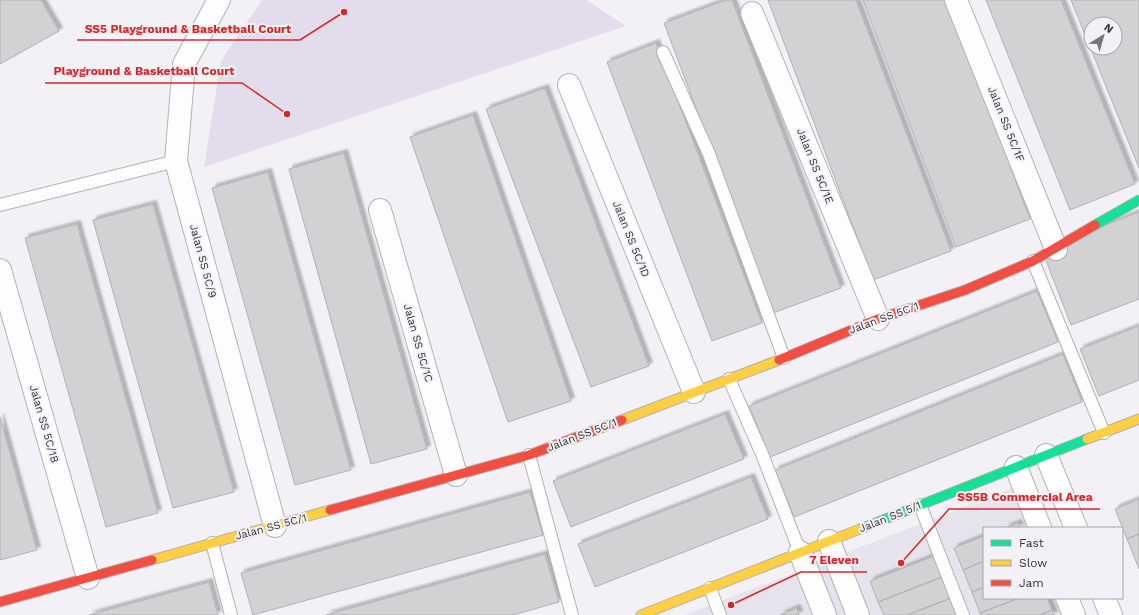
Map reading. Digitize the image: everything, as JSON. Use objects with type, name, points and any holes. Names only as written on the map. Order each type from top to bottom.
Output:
[{"type":"street","name":"Jalan SS 5C/9","points":[[220,0],[184,64],[176,161],[275,526]]},
{"type":"street","name":"Jalan SS 5C/1F","points":[[956,0],[1056,249]]},
{"type":"street","name":"Jalan SS 5C/1E","points":[[752,13],[878,319]]},
{"type":"street","name":"Jalan SS 5C/1D","points":[[569,85],[694,392]]},
{"type":"street","name":"Jalan SS 5C/1","points":[[0,602],[528,455],[784,358],[878,319],[965,290],[1033,261],[1139,200]]},
{"type":"street","name":"Jalan SS 5C/1C","points":[[380,210],[456,475]]},
{"type":"street","name":"Jalan SS 5C/1B","points":[[0,270],[88,578]]},
{"type":"street","name":"Jalan SS 5/1","points":[[641,615],[1139,419]]},
{"type":"street","points":[[1046,456],[1076,527]]},
{"type":"street","points":[[1016,467],[1040,527]]},
{"type":"street","points":[[829,541],[858,615]]},
{"type":"street","points":[[800,552],[826,615]]},
{"type":"street","points":[[1067,599],[1074,615]]},
{"type":"street","points":[[1104,599],[1110,615]]},
{"type":"lane","points":[[663,52],[709,154],[784,358]]},
{"type":"lane","points":[[0,205],[176,161]]},
{"type":"lane","points":[[1033,261],[1070,346],[1104,433]]},
{"type":"lane","points":[[729,379],[762,454],[800,552]]},
{"type":"lane","points":[[528,455],[572,615]]},
{"type":"lane","points":[[920,505],[963,615]]},
{"type":"lane","points":[[212,543],[232,615]]},
{"type":"lane","points":[[710,588],[720,615]]},
{"type":"shaded area","points":[[262,0],[586,0],[626,26],[204,167],[221,61]]},
{"type":"shaded area","points":[[1028,482],[1046,527],[983,527],[983,599],[1075,599],[1082,615],[685,615]]},
{"type":"building","points":[[0,0],[41,0],[59,31],[0,64]]},
{"type":"building","points":[[726,0],[732,0],[841,288],[773,313],[664,23]]},
{"type":"building","points":[[768,0],[856,0],[951,251],[873,280]]},
{"type":"building","points":[[863,0],[948,0],[1030,219],[956,247]]},
{"type":"building","points":[[986,0],[1061,0],[1135,184],[1070,210]]},
{"type":"building","points":[[1071,0],[1139,0],[1139,168],[1094,56],[1123,56],[1123,16],[1083,16],[1083,30]]},
{"type":"building","points":[[656,43],[762,323],[712,341],[607,62]]},
{"type":"building","points":[[545,88],[649,366],[591,387],[486,109]]},
{"type":"building","points":[[473,115],[571,401],[508,422],[410,137]]},
{"type":"building","points":[[344,153],[427,449],[371,464],[289,169]]},
{"type":"building","points":[[268,172],[351,470],[295,485],[212,188]]},
{"type":"building","points":[[153,204],[234,492],[173,508],[93,220]]},
{"type":"building","points":[[1139,212],[1139,299],[1071,325],[1042,250]]},
{"type":"building","points":[[77,224],[158,513],[106,527],[25,238]]},
{"type":"building","points":[[1037,291],[1058,342],[770,457],[749,406]]},
{"type":"building","points":[[1139,326],[1139,380],[1099,396],[1080,349]]},
{"type":"building","points":[[1063,354],[1082,402],[794,517],[775,470]]},
{"type":"building","points":[[725,414],[744,459],[571,527],[553,481]]},
{"type":"building","points":[[0,417],[37,550],[0,560]]},
{"type":"building","points":[[751,477],[768,519],[595,587],[578,544]]},
{"type":"building","points":[[530,492],[543,535],[253,615],[241,573]]},
{"type":"building","points":[[1139,499],[1139,534],[1127,539],[1115,509]]},
{"type":"building","points":[[1018,523],[1020,527],[1008,527]]},
{"type":"building","points":[[1139,534],[1139,569],[1127,539]]},
{"type":"building","points":[[983,536],[983,561],[963,570],[954,548]]},
{"type":"building","points":[[545,554],[559,602],[513,615],[326,615]]},
{"type":"building","points":[[934,556],[942,577],[878,602],[870,581]]},
{"type":"building","points":[[983,561],[983,587],[972,592],[963,570]]},
{"type":"building","points":[[942,577],[951,598],[907,615],[884,615],[878,602]]},
{"type":"building","points":[[209,582],[218,615],[89,615]]},
{"type":"building","points":[[983,587],[983,599],[1016,599],[980,613],[972,592]]},
{"type":"building","points":[[951,598],[958,615],[907,615]]},
{"type":"building","points":[[1016,599],[1047,599],[1052,610],[1040,615],[981,615],[980,613]]},
{"type":"building","points":[[797,608],[799,615],[780,615]]},
{"type":"building","points":[[1052,610],[1054,615],[1040,615]]},
{"type":"traffic: fast","points":[[1095,225],[1139,200]]},
{"type":"traffic: fast","points":[[860,529],[1087,439]]},
{"type":"traffic: slow","points":[[622,420],[779,360]]},
{"type":"traffic: slow","points":[[1087,439],[1139,419]]},
{"type":"traffic: slow","points":[[152,560],[330,510]]},
{"type":"traffic: slow","points":[[641,615],[860,529]]},
{"type":"traffic: jam","points":[[779,360],[878,319],[965,290],[1033,261],[1095,225]]},
{"type":"traffic: jam","points":[[330,510],[529,455],[622,420]]},
{"type":"traffic: jam","points":[[0,602],[152,560]]},
{"type":"place","name":"SS5 Playground & Basketball Court","points":[[344,12]]},
{"type":"place","name":"Playground & Basketball Court","points":[[287,114]]},
{"type":"place","name":"SS5B Commercial Area","points":[[901,563]]},
{"type":"place","name":"7 Eleven","points":[[731,605]]}]
